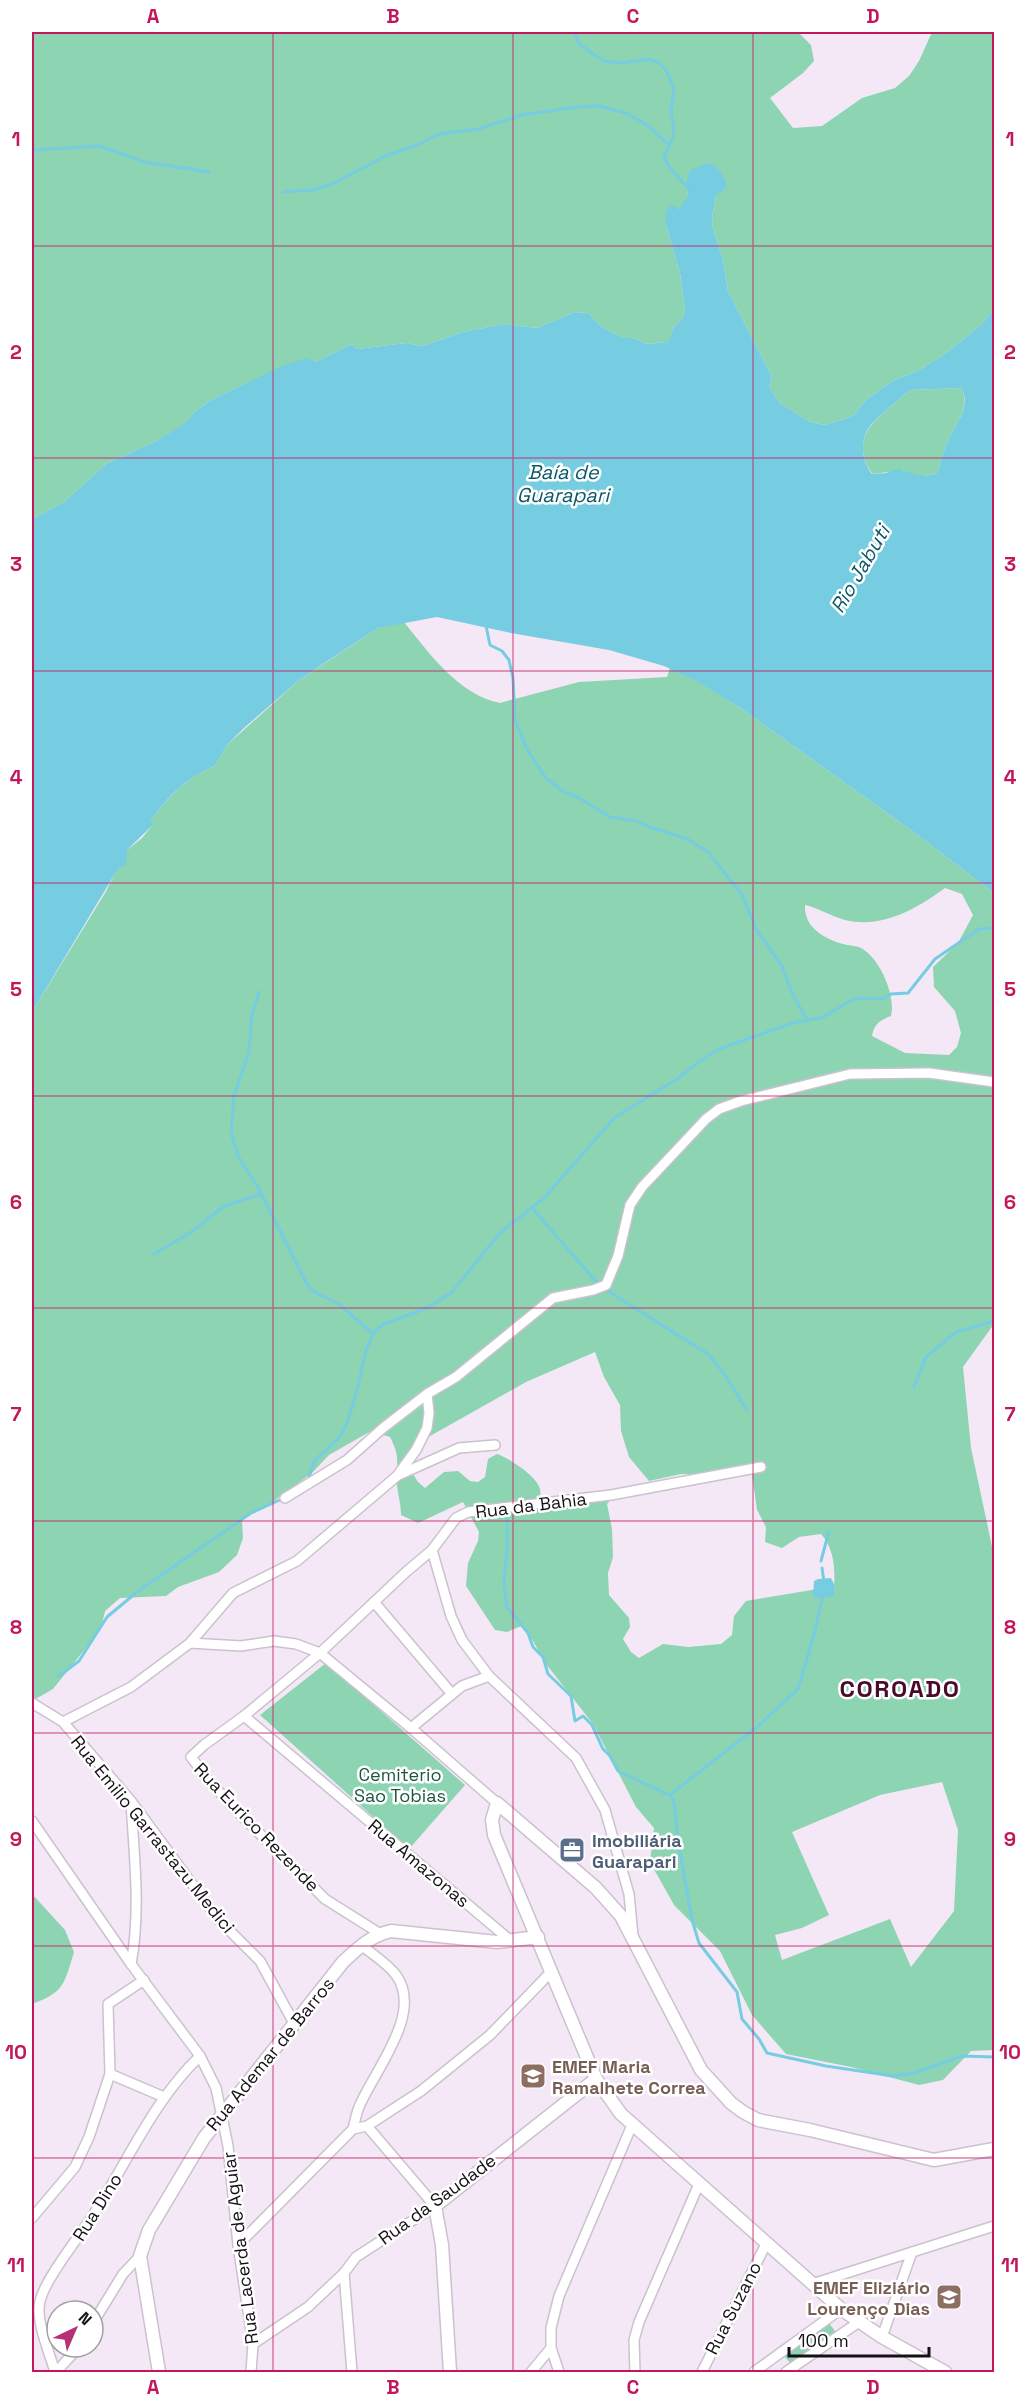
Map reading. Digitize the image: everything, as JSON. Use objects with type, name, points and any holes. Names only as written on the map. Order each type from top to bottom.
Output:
[{"type":"street","points":[[285,1498],[347,1460],[383,1428],[427,1394],[456,1377],[553,1298],[606,1285],[618,1256],[630,1205],[642,1186],[705,1119],[719,1109],[741,1101],[850,1074],[929,1073],[994,1082]]},
{"type":"street","points":[[397,1476],[416,1450],[427,1428],[429,1413],[427,1394]]},
{"type":"street","points":[[397,1476],[459,1448],[495,1445]]},
{"type":"street","name":"Rua da Bahia","points":[[244,1716],[320,1653],[432,1550],[456,1518],[468,1512],[611,1495],[761,1467]]},
{"type":"street","name":"Rua Emilio Garrastazu Medici","points":[[295,2025],[260,1961],[218,1919],[131,1801],[63,1722],[131,1687],[190,1643],[233,1593],[297,1561],[397,1476]]},
{"type":"street","points":[[432,1550],[451,1616],[462,1641],[489,1676],[576,1758],[606,1810],[629,1894],[633,1938]]},
{"type":"street","points":[[374,1602],[452,1694]]},
{"type":"street","points":[[190,1643],[241,1646],[274,1641],[296,1644],[320,1653],[411,1728],[596,1888],[621,1916],[701,2070],[731,2103],[743,2112],[758,2120],[934,2160],[994,2149]]},
{"type":"street","points":[[411,1728],[462,1686],[489,1676]]},
{"type":"street","points":[[32,1703],[63,1722]]},
{"type":"street","name":"Rua Eurico Rezende","points":[[244,1716],[191,1757],[210,1782],[240,1814],[325,1899],[379,1934]]},
{"type":"street","name":"Rua Amazonas","points":[[244,1716],[511,1941]]},
{"type":"street","points":[[131,1801],[136,1884],[134,1950],[131,1964]]},
{"type":"street","points":[[497,1803],[492,1820],[494,1834],[596,2079],[609,2099],[632,2125],[841,2309],[882,2337],[945,2373]]},
{"type":"street","name":"Rua Lacerda de Aguiar","points":[[32,1821],[131,1964],[200,2056],[216,2088],[223,2113],[238,2245],[253,2344],[251,2373]]},
{"type":"street","points":[[32,1837],[42,1837]]},
{"type":"street","name":"Rua Ademar de Barros","points":[[105,2303],[123,2274],[140,2256],[149,2230],[204,2138],[343,1962],[361,1944],[379,1934],[401,1931],[497,1942],[538,1937]]},
{"type":"street","points":[[238,2245],[353,2129],[358,2107],[383,2063],[404,2014],[405,2000],[402,1986],[395,1974],[361,1944]]},
{"type":"street","points":[[353,2129],[367,2126],[421,2091],[490,2035],[551,1971]]},
{"type":"street","points":[[32,2218],[75,2167],[89,2137],[110,2074],[108,2004],[144,1980]]},
{"type":"street","name":"Rua Dino","points":[[56,2373],[35,2303],[96,2211],[164,2097],[181,2074],[200,2056]]},
{"type":"street","points":[[110,2074],[164,2097]]},
{"type":"street","name":"Rua da Saudade","points":[[253,2344],[308,2307],[344,2273],[356,2257],[435,2205],[596,2079]]},
{"type":"street","points":[[559,2373],[551,2348],[551,2328],[559,2296],[632,2125]]},
{"type":"street","points":[[367,2126],[435,2205],[442,2245],[450,2373]]},
{"type":"street","points":[[635,2373],[634,2340],[639,2322],[699,2184]]},
{"type":"street","points":[[812,2284],[994,2226]]},
{"type":"street","name":"Rua Suzano","points":[[702,2373],[766,2244]]},
{"type":"street","points":[[882,2337],[912,2252]]},
{"type":"street","points":[[140,2256],[159,2373]]},
{"type":"street","points":[[344,2273],[351,2373]]},
{"type":"street","points":[[754,2373],[841,2309]]},
{"type":"street","points":[[778,2356],[788,2372],[859,2322]]},
{"type":"street","points":[[531,2373],[551,2348]]},
{"type":"street","points":[[56,2373],[68,2359]]},
{"type":"green space","points":[[32,32],[798,32],[811,45],[814,61],[803,73],[770,98],[793,128],[822,126],[862,98],[895,88],[909,76],[919,61],[932,32],[993,32],[994,309],[982,324],[945,354],[916,372],[894,380],[866,400],[854,415],[824,425],[810,422],[780,403],[769,387],[772,377],[728,291],[723,259],[713,229],[712,218],[716,195],[686,183],[688,196],[683,205],[665,222],[680,273],[685,311],[682,319],[673,328],[670,342],[647,344],[633,338],[623,338],[602,327],[588,313],[575,312],[537,328],[504,324],[463,332],[422,346],[406,343],[357,349],[352,344],[315,362],[245,384],[211,400],[197,410],[186,423],[158,440],[106,464],[64,502],[32,519]]},
{"type":"green space","points":[[961,388],[965,401],[964,408],[946,445],[937,473],[919,476],[903,470],[873,474],[865,459],[863,447],[865,435],[881,415],[910,390]]},
{"type":"green space","points":[[404,622],[458,682],[485,698],[500,703],[579,682],[667,677],[670,668],[698,681],[742,709],[919,836],[994,893],[994,1324],[963,1367],[971,1448],[994,1556],[994,2050],[971,2051],[943,2080],[919,2085],[851,2067],[786,2054],[752,2015],[720,1951],[674,1905],[650,1862],[654,1828],[636,1807],[593,1724],[546,1664],[524,1625],[507,1632],[495,1630],[466,1586],[468,1563],[478,1541],[479,1532],[463,1502],[418,1523],[401,1515],[397,1485],[397,1456],[390,1437],[371,1431],[329,1455],[312,1473],[271,1503],[242,1520],[243,1538],[237,1555],[219,1572],[178,1587],[166,1596],[120,1598],[105,1611],[101,1629],[53,1689],[32,1701],[32,1012],[105,893],[127,850],[142,838],[155,822],[148,824],[169,798],[186,782],[215,766],[227,745],[298,681],[378,628]],"holes":[[[945,888],[962,894],[973,915],[958,943],[933,967],[934,987],[955,1011],[961,1033],[957,1047],[949,1055],[905,1053],[872,1036],[878,1023],[891,1016],[892,1008],[889,988],[874,960],[857,946],[845,945],[822,935],[808,920],[805,905],[845,920],[872,922],[910,910]],[[595,1352],[604,1377],[620,1405],[621,1431],[629,1457],[649,1481],[681,1474],[716,1475],[717,1470],[751,1467],[757,1510],[766,1527],[765,1542],[782,1548],[799,1537],[821,1534],[832,1553],[834,1589],[824,1588],[746,1601],[734,1616],[732,1635],[721,1644],[688,1647],[663,1644],[639,1658],[631,1652],[623,1639],[630,1627],[629,1618],[609,1595],[608,1573],[613,1557],[612,1529],[607,1504],[614,1496],[539,1504],[540,1489],[534,1479],[515,1463],[497,1454],[488,1459],[485,1477],[478,1482],[470,1481],[458,1471],[444,1472],[425,1488],[410,1469],[399,1468],[418,1437],[423,1440],[526,1382]],[[942,1782],[958,1830],[954,1911],[911,1967],[890,1919],[782,1960],[775,1935],[802,1928],[829,1915],[792,1832],[880,1795]]]},
{"type":"green space","name":"Cemiterio Sao Tobias","points":[[326,1663],[465,1785],[409,1849],[260,1715]]},
{"type":"green space","points":[[32,1894],[65,1930],[74,1952],[62,1985],[51,1995],[32,2004]]},
{"type":"green space","points":[[829,2323],[837,2334],[792,2365],[784,2356]]},
{"type":"water","name":"Baía de Guarapari","points":[[709,163],[723,175],[727,187],[716,195],[712,218],[713,229],[723,259],[728,291],[772,377],[769,387],[780,403],[810,422],[824,425],[854,415],[866,400],[894,380],[916,372],[945,354],[982,324],[994,309],[994,893],[919,836],[742,709],[697,681],[664,666],[609,650],[437,617],[378,628],[326,662],[298,681],[244,728],[227,745],[215,766],[186,782],[170,797],[149,823],[156,822],[127,850],[126,866],[119,867],[32,1012],[32,519],[64,502],[106,464],[158,440],[185,423],[211,400],[282,366],[307,358],[315,362],[352,344],[357,349],[406,343],[422,346],[463,332],[504,324],[537,328],[575,312],[588,313],[602,327],[623,338],[633,338],[647,344],[669,342],[673,328],[682,319],[685,311],[680,273],[665,222],[666,211],[671,205],[679,209],[688,196],[686,184],[690,170]],"holes":[[[961,388],[964,395],[964,408],[946,445],[937,473],[925,476],[896,469],[886,473],[872,474],[864,459],[865,435],[871,425],[910,390]]]},
{"type":"water","points":[[831,1578],[834,1584],[834,1596],[816,1598],[813,1596],[814,1581]]},
{"type":"waterway","points":[[574,32],[580,45],[604,61],[623,63],[648,59],[659,63],[666,70],[674,89],[671,111],[674,129],[672,140],[664,157],[669,167],[688,188]]},
{"type":"waterway","points":[[283,192],[313,190],[330,185],[388,155],[415,146],[439,134],[478,129],[521,115],[577,107],[599,106],[626,113],[647,125],[669,145]]},
{"type":"waterway","points":[[32,150],[100,146],[144,162],[209,172]]},
{"type":"waterway","points":[[486,626],[490,645],[502,651],[509,660],[513,678],[515,721],[527,749],[545,777],[564,792],[579,798],[610,817],[637,821],[687,839],[708,852],[742,895],[757,931],[781,964],[793,995],[807,1020]]},
{"type":"waterway","points":[[308,1481],[314,1461],[338,1439],[346,1426],[366,1350],[373,1333],[384,1324],[427,1308],[452,1292],[500,1233],[544,1198],[614,1118],[677,1079],[719,1049],[793,1023],[823,1017],[852,1000],[883,999],[891,994],[908,993],[935,959],[979,929],[994,928]]},
{"type":"waterway","points":[[259,992],[252,1014],[249,1052],[234,1096],[231,1133],[239,1158],[256,1184],[308,1286],[316,1293],[339,1304],[372,1333]]},
{"type":"waterway","points":[[154,1254],[193,1231],[224,1206],[262,1194]]},
{"type":"waterway","points":[[532,1208],[600,1286],[708,1354],[723,1372],[747,1410]]},
{"type":"waterway","points":[[914,1387],[926,1357],[956,1332],[994,1321]]},
{"type":"waterway","points":[[59,1676],[79,1661],[107,1617],[137,1592],[251,1513],[284,1498]]},
{"type":"waterway","points":[[507,1514],[504,1582],[507,1607],[528,1633],[533,1647],[543,1657],[548,1674],[571,1696],[575,1721],[583,1716],[592,1725],[603,1749],[610,1756],[618,1771],[671,1796],[674,1802],[677,1834],[692,1920],[699,1943],[737,1992],[742,2019],[759,2039],[767,2053],[826,2066],[893,2076],[914,2073],[962,2056],[994,2057]]},
{"type":"waterway","points":[[821,1561],[829,1531]]},
{"type":"waterway","points":[[822,1568],[824,1582]]},
{"type":"waterway","points":[[671,1794],[757,1727],[798,1689],[823,1595]]},
{"type":"place","name":"Imobiliária Guarapari","points":[[572,1850]]},
{"type":"place","name":"EMEF Maria Ramalhete Correa","points":[[533,2076]]},
{"type":"place","name":"EMEF Eliziário Lourenço Dias","points":[[949,2297]]},
{"type":"district","name":"COROADO","points":[[900,1688]]},
{"type":"water label","name":"Rio Jabuti","points":[[860,569]]}]
